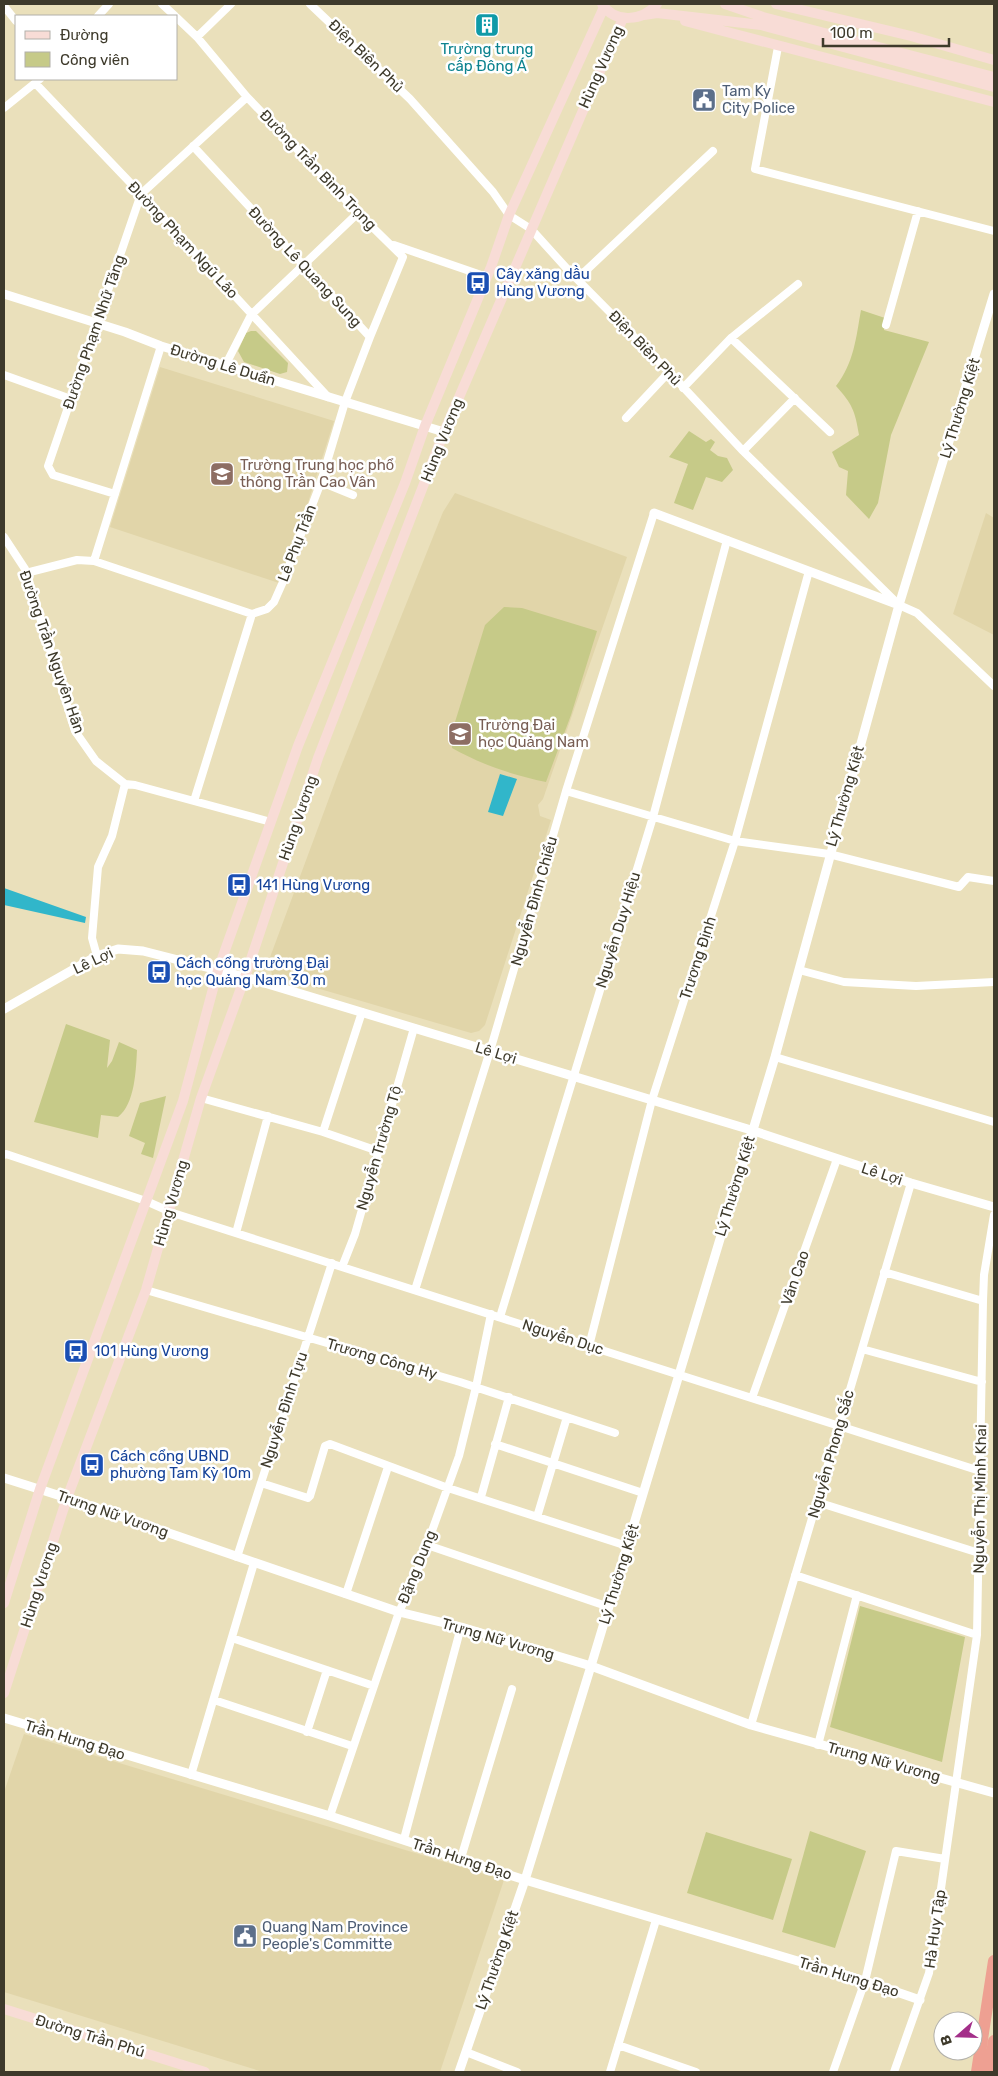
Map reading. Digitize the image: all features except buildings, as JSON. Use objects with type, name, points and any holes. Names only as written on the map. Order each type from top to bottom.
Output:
[{"type":"highway","points":[[977,2072],[994,1961]]},
{"type":"highway","points":[[989,2072],[994,2041]]},
{"type":"main road","points":[[726,4],[762,21],[994,87]]},
{"type":"main road","points":[[776,4],[911,36],[994,60]]},
{"type":"main road","name":"Hùng Vương","points":[[4,1603],[40,1489],[182,1101],[218,970],[298,746],[406,483],[425,426],[486,277],[509,215],[603,6]]},
{"type":"main road","points":[[603,6],[612,14],[623,18],[634,18],[657,9],[762,21],[994,77]]},
{"type":"main road","points":[[657,9],[778,47],[994,102]]},
{"type":"main road","name":"Hùng Vương","points":[[4,1693],[67,1498],[146,1290],[201,1098],[245,977],[318,758],[444,432],[623,18]]},
{"type":"main road","name":"Đường Trần Phú","points":[[4,2009],[205,2072]]},
{"type":"street","points":[[99,15],[109,4]]},
{"type":"street","name":"Đường Trần Bình Trọng","points":[[162,4],[174,15]]},
{"type":"street","points":[[196,37],[230,4]]},
{"type":"street","name":"Điện Biên Phủ","points":[[310,4],[410,99],[493,192],[509,215],[531,229],[743,451],[899,605],[917,613],[994,686]]},
{"type":"street","points":[[4,6],[15,20]]},
{"type":"street","name":"Đường Trần Bình Trọng","points":[[178,19],[196,37],[247,97],[358,213],[403,257],[370,337]]},
{"type":"street","points":[[778,47],[755,169],[994,231]]},
{"type":"street","points":[[4,108],[38,81]]},
{"type":"street","name":"Đường Phạm Ngũ Lão","points":[[38,81],[328,397]]},
{"type":"street","points":[[141,194],[247,97]]},
{"type":"street","name":"Đường Lê Quang Sung","points":[[193,146],[370,337],[345,402]]},
{"type":"street","points":[[577,279],[713,151]]},
{"type":"street","name":"Đường Phạm Nhữ Tăng","points":[[115,494],[54,475],[48,466],[141,194]]},
{"type":"street","points":[[886,325],[918,211]]},
{"type":"street","points":[[225,366],[251,315],[358,213]]},
{"type":"street","points":[[392,245],[486,277]]},
{"type":"street","points":[[683,388],[731,338],[798,284]]},
{"type":"street","name":"Đường Lê Duẩn","points":[[4,294],[161,346],[444,432]]},
{"type":"street","name":"Lý Thường Kiệt","points":[[459,2072],[525,1880],[609,1607],[774,1057],[899,605],[994,294]]},
{"type":"street","points":[[731,338],[830,432]]},
{"type":"street","points":[[94,561],[161,346]]},
{"type":"street","points":[[626,418],[669,372]]},
{"type":"street","points":[[4,375],[71,399]]},
{"type":"street","points":[[743,451],[795,398]]},
{"type":"street","name":"Lê Phụ Trần","points":[[252,614],[267,609],[274,602],[321,482],[345,402]]},
{"type":"street","points":[[321,482],[352,494]]},
{"type":"street","points":[[654,513],[899,605]]},
{"type":"street","name":"Nguyễn Đình Chiểu","points":[[415,1290],[490,1051],[566,791],[654,513]]},
{"type":"street","name":"Đường Trần Nguyên Hãn","points":[[4,537],[21,560],[26,573],[75,730],[96,761],[125,784]]},
{"type":"street","name":"Nguyễn Duy Hiệu","points":[[500,1317],[572,1076],[653,817],[727,540]]},
{"type":"street","points":[[26,573],[77,560],[94,561],[252,614],[194,801]]},
{"type":"street","name":"Trương Định","points":[[589,1346],[652,1100],[735,841],[809,571]]},
{"type":"street","points":[[96,956],[92,938],[98,867],[112,836],[125,784],[135,785],[271,822]]},
{"type":"street","points":[[566,791],[735,841],[829,854],[959,887],[968,877],[994,881]]},
{"type":"street","name":"Lê Lợi","points":[[4,1009],[96,956],[118,949],[143,951],[245,977],[362,1012],[751,1130],[911,1183],[994,1208]]},
{"type":"street","points":[[799,970],[844,982],[916,986],[994,982]]},
{"type":"street","points":[[323,1132],[362,1012]]},
{"type":"street","name":"Nguyễn Trường Tộ","points":[[342,1267],[355,1234],[414,1028]]},
{"type":"street","points":[[774,1057],[994,1122]]},
{"type":"street","points":[[201,1098],[323,1132],[378,1151]]},
{"type":"street","points":[[236,1233],[268,1116]]},
{"type":"street","name":"Nguyễn Dục","points":[[4,1155],[146,1201],[169,1211],[236,1233],[980,1471]]},
{"type":"street","name":"Văn Cao","points":[[752,1398],[837,1159]]},
{"type":"street","name":"Nguyễn Phong Sắc","points":[[751,1725],[911,1183]]},
{"type":"street","name":"Nguyễn Thị Minh Khai","points":[[957,1782],[977,1635],[984,1276],[994,1215]]},
{"type":"street","name":"Nguyễn Đình Tựu","points":[[237,1558],[332,1263]]},
{"type":"street","points":[[884,1272],[983,1301]]},
{"type":"street","name":"Trương Công Hy","points":[[146,1290],[509,1397],[616,1433]]},
{"type":"street","name":"Đặng Dung","points":[[330,1816],[352,1746],[399,1612],[416,1578],[459,1456],[491,1314]]},
{"type":"street","points":[[862,1349],[982,1382]]},
{"type":"street","points":[[481,1497],[509,1397]]},
{"type":"street","points":[[537,1517],[566,1416]]},
{"type":"street","points":[[261,1483],[308,1498],[327,1444],[448,1488],[481,1497],[627,1546]]},
{"type":"street","points":[[495,1444],[643,1493]]},
{"type":"street","points":[[346,1594],[388,1467]]},
{"type":"street","name":"Trưng Nữ Vương","points":[[4,1478],[399,1612],[461,1627],[591,1666],[751,1725],[994,1793]]},
{"type":"street","points":[[817,1502],[979,1553]]},
{"type":"street","points":[[428,1545],[609,1607]]},
{"type":"street","points":[[191,1775],[254,1563]]},
{"type":"street","points":[[795,1575],[977,1635]]},
{"type":"street","points":[[818,1745],[857,1595]]},
{"type":"street","points":[[404,1839],[461,1627]]},
{"type":"street","points":[[232,1638],[374,1686]]},
{"type":"street","points":[[307,1732],[327,1670]]},
{"type":"street","points":[[461,1858],[512,1689]]},
{"type":"street","points":[[214,1700],[352,1746]]},
{"type":"street","name":"Trần Hưng Đạo","points":[[4,1718],[330,1816],[525,1880],[865,1981],[920,2000]]},
{"type":"street","name":"Hà Huy Tập","points":[[894,2072],[929,1973],[957,1782]]},
{"type":"street","points":[[833,2072],[865,1981],[896,1851],[945,1859]]},
{"type":"street","points":[[610,2072],[656,1920]]},
{"type":"street","points":[[618,2045],[696,2072]]},
{"type":"street","points":[[466,2052],[517,2072]]},
{"type":"shaded area","name":"Trường Trung học phổ thông Trần Cao Vân","points":[[160,367],[334,421],[282,584],[110,527]]},
{"type":"shaded area","name":"Trường Đại học Quảng Nam","points":[[455,493],[627,557],[543,799],[538,805],[540,816],[551,820],[485,1025],[479,1031],[471,1033],[272,975],[269,960],[338,774],[443,512]]},
{"type":"shaded area","points":[[986,513],[994,518],[994,635],[953,614]]},
{"type":"shaded area","name":"Quang Nam Province People's Committe","points":[[24,1734],[504,1880],[440,2072],[263,2072],[4,1992],[4,1792]]},
{"type":"green space","points":[[861,310],[885,318],[884,330],[929,342],[891,435],[878,503],[869,519],[846,495],[848,471],[839,467],[832,452],[859,435],[852,408],[836,386],[851,359]]},
{"type":"green space","points":[[256,331],[288,363],[287,372],[280,374],[244,362],[238,351],[246,333]]},
{"type":"green space","points":[[689,431],[706,442],[711,439],[715,442],[710,450],[718,456],[727,458],[733,470],[722,482],[706,477],[693,510],[674,503],[688,464],[669,457]]},
{"type":"green space","points":[[504,607],[522,608],[597,631],[571,715],[546,782],[498,769],[452,748],[451,735],[485,625]]},
{"type":"green space","points":[[66,1024],[110,1040],[107,1068],[112,1061],[119,1042],[137,1050],[134,1086],[128,1104],[118,1117],[101,1115],[98,1138],[34,1122]]},
{"type":"green space","points":[[166,1096],[153,1158],[141,1154],[145,1143],[129,1136],[140,1103]]},
{"type":"green space","points":[[860,1606],[965,1637],[942,1762],[830,1727]]},
{"type":"green space","points":[[810,1831],[866,1851],[835,1948],[782,1932]]},
{"type":"green space","points":[[706,1832],[792,1859],[773,1920],[687,1893]]},
{"type":"water","points":[[500,774],[517,779],[503,816],[488,812]]},
{"type":"water","points":[[4,888],[86,917],[85,923],[4,905]]},
{"type":"place","name":"Trường trung cấp Đông Á","points":[[487,25]]},
{"type":"place","name":"Tam Ky City Police","points":[[704,100]]},
{"type":"place","name":"Cây xăng dầu Hùng Vương","points":[[478,283]]},
{"type":"place","name":"Trường Trung học phổ thông Trần Cao Vân","points":[[222,474]]},
{"type":"place","name":"Trường Đại học Quảng Nam","points":[[460,734]]},
{"type":"place","name":"141 Hùng Vương","points":[[239,885]]},
{"type":"place","name":"Cách cổng trường Đại học Quảng Nam 30 m","points":[[159,972]]},
{"type":"place","name":"101 Hùng Vương","points":[[76,1351]]},
{"type":"place","name":"Cách cổng UBND phường Tam Kỳ 10m","points":[[92,1465]]},
{"type":"place","name":"Quang Nam Province People's Committe","points":[[245,1936]]}]
